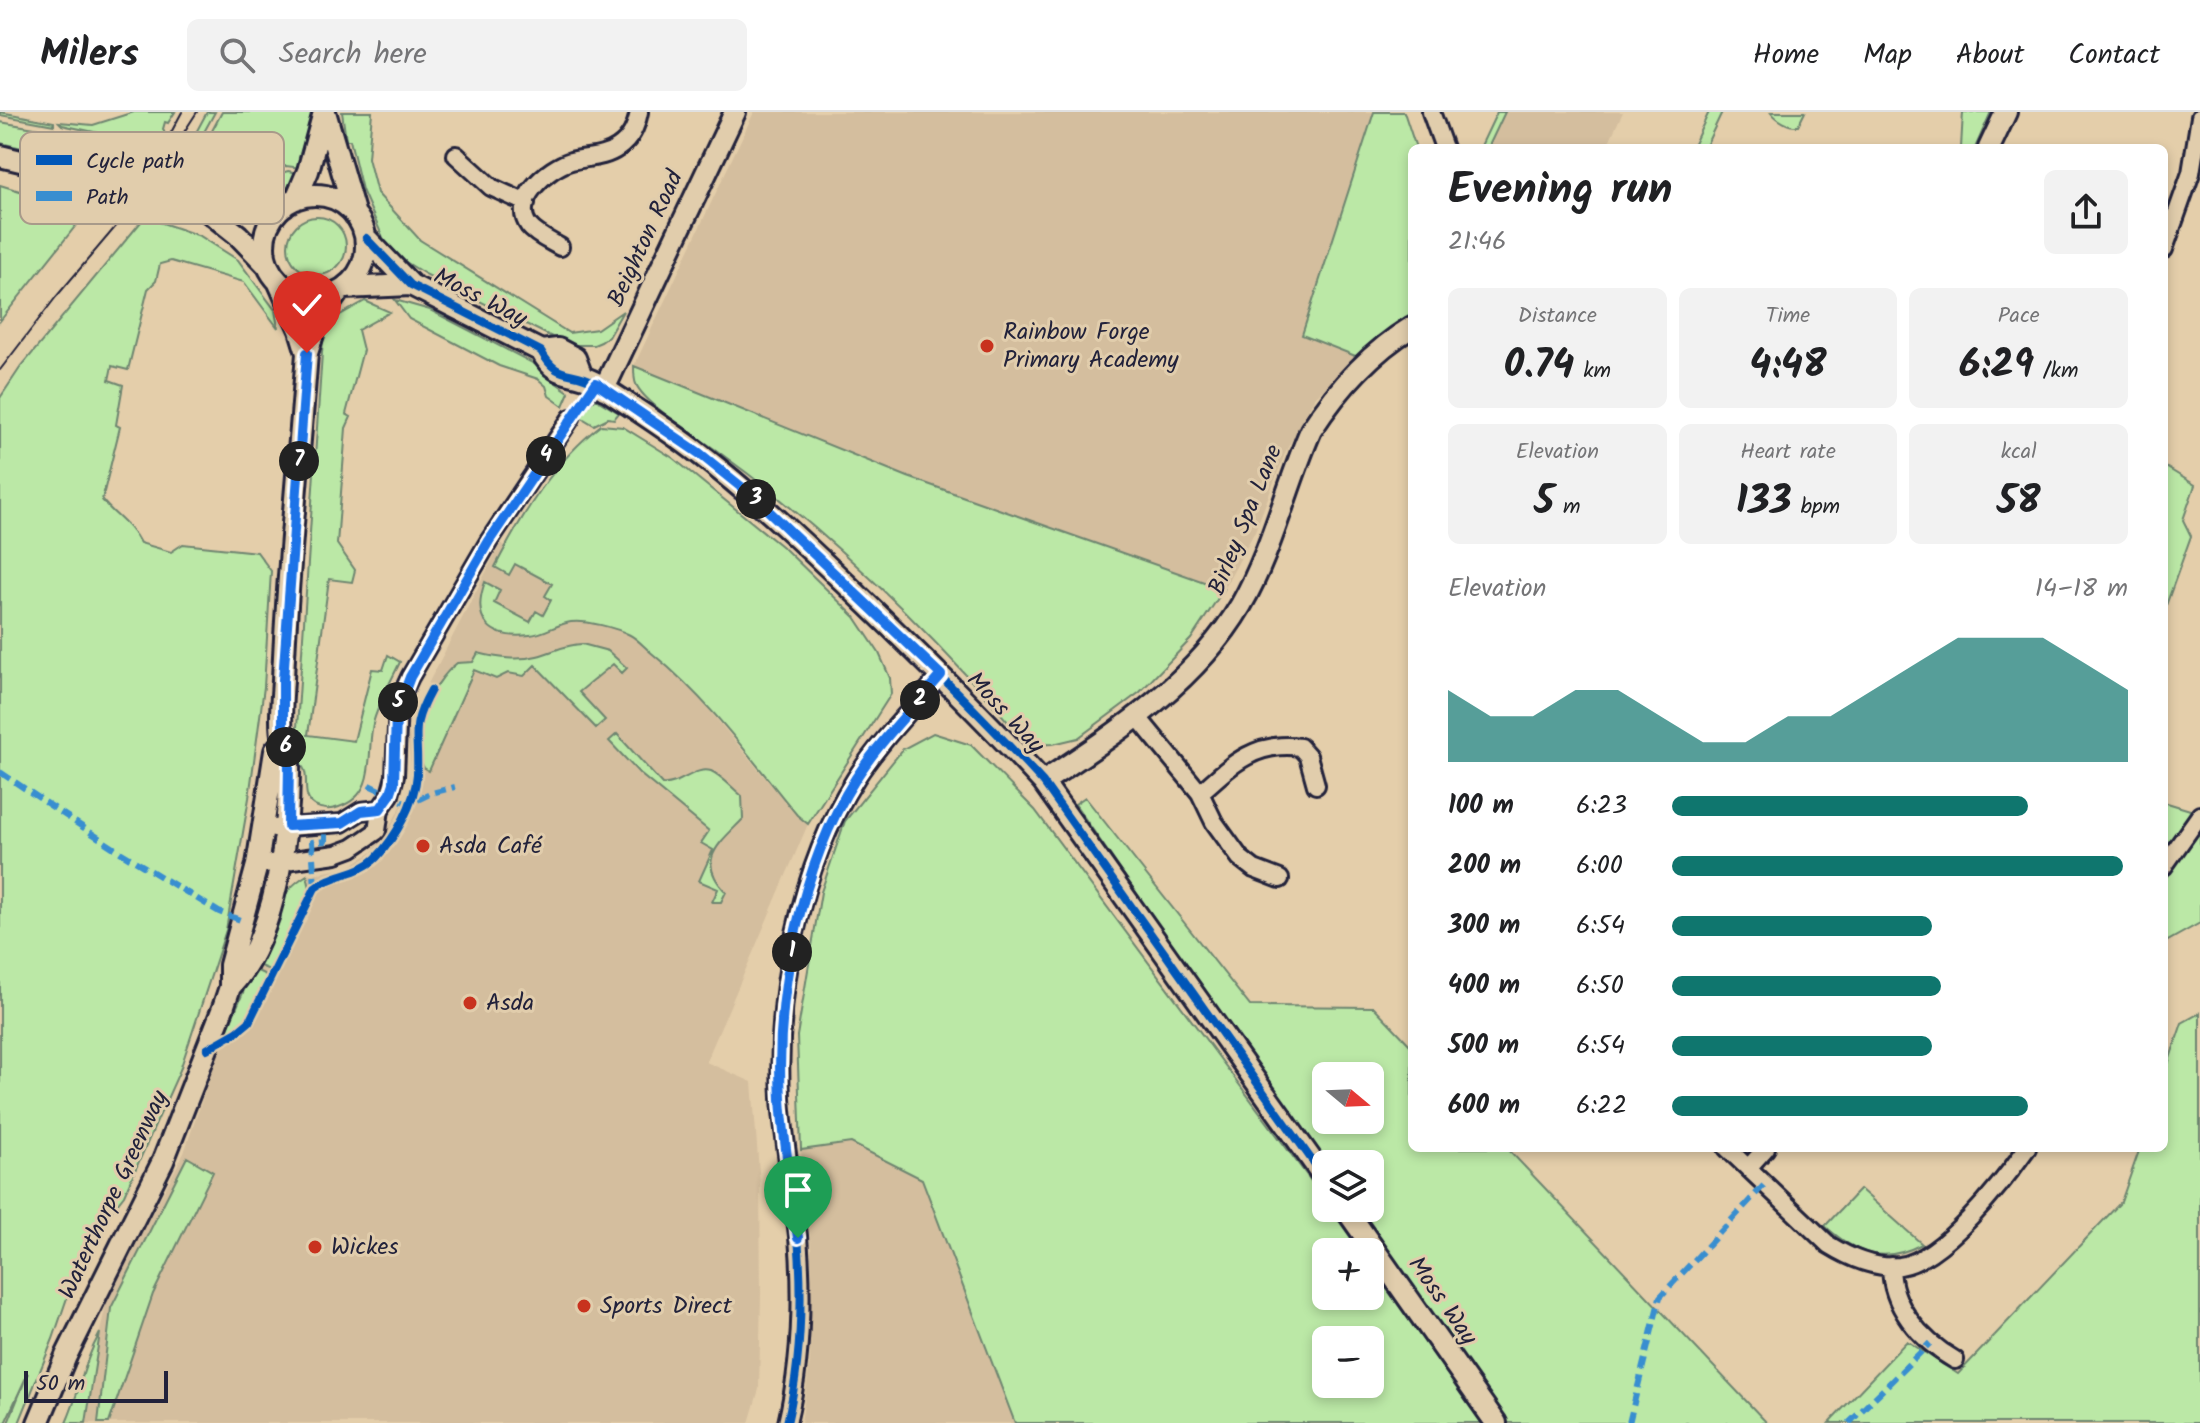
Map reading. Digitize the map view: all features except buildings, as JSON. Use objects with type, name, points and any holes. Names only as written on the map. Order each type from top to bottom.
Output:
[{"type":"street","points":[[284,209],[308,171],[325,112]]},
{"type":"street","points":[[224,224],[297,294],[309,297],[341,290],[353,281],[364,261],[366,238],[355,215],[325,112]]},
{"type":"street","points":[[560,247],[529,226],[525,216],[526,203],[540,180],[551,170],[571,161],[609,154],[621,147],[631,137],[639,112]]},
{"type":"street","name":"Beighton Road","points":[[604,389],[735,112]]},
{"type":"street","points":[[1431,112],[1443,144]]},
{"type":"street","points":[[1991,144],[2006,112]]},
{"type":"street","points":[[2168,238],[2191,173],[2200,117]]},
{"type":"street","points":[[456,155],[491,187],[526,203]]},
{"type":"street","points":[[0,156],[20,161]]},
{"type":"street","points":[[284,202],[322,195],[346,205],[355,215]]},
{"type":"street","points":[[271,224],[265,240],[265,253],[273,274]]},
{"type":"street","name":"Moss Way","points":[[366,238],[411,285],[541,351],[549,365],[566,375],[581,374],[699,453],[755,498],[941,675],[1043,782],[1312,1160]]},
{"type":"street","name":"Waterthorpe Greenway","points":[[273,274],[300,330],[307,353]]},
{"type":"street","name":"Moss Way","points":[[341,290],[411,285]]},
{"type":"street","name":"Waterthorpe Greenway","points":[[230,987],[245,971],[271,905],[288,826],[289,763],[283,742],[283,680],[307,353],[317,322],[341,290]]},
{"type":"street","name":"Birley Spa Lane","points":[[1043,782],[1136,715],[1178,681],[1208,650],[1241,604],[1311,430],[1357,372],[1408,330]]},
{"type":"street","points":[[257,865],[336,854],[352,848],[377,831],[380,809],[394,783],[396,714],[410,677],[489,541],[571,418]]},
{"type":"street","points":[[787,1423],[797,1361],[800,1285],[798,1238],[781,1099],[781,1058],[790,960],[797,924],[819,854],[857,776],[941,675]]},
{"type":"street","points":[[1136,715],[1200,793],[1214,822],[1240,858],[1254,869],[1280,879]]},
{"type":"street","name":"Waterthorpe Greenway","points":[[38,1423],[66,1356],[163,1161],[230,987],[230,965],[257,865],[275,751],[283,742]]},
{"type":"street","points":[[1200,793],[1234,763],[1272,746],[1300,747],[1314,770],[1316,785]]},
{"type":"street","points":[[264,830],[342,823],[361,811],[380,809]]},
{"type":"street","points":[[2168,860],[2200,815]]},
{"type":"street","points":[[1731,1152],[1829,1245],[1870,1264],[1891,1266],[1915,1261],[1939,1246],[1984,1202],[2024,1152]]},
{"type":"street","points":[[1748,1168],[1762,1152]]},
{"type":"street","name":"Moss Way","points":[[1355,1222],[1496,1423]]},
{"type":"street","points":[[1891,1266],[1893,1290],[1899,1304],[1921,1335],[1940,1352],[1955,1360]]},
{"type":"shaded area","name":"Rainbow Forge Primary Academy","points":[[754,112],[1374,112],[1302,334],[1358,357],[1315,397],[1286,451],[1255,531],[1224,589],[908,477],[634,366]]},
{"type":"shaded area","points":[[1497,112],[1623,112],[1608,144],[1482,144]]},
{"type":"shaded area","points":[[501,543],[616,623],[685,681],[796,815],[808,824],[706,1062],[752,1082],[760,1184],[761,1294],[759,1389],[749,1423],[81,1423],[107,1299],[184,1153],[215,1062],[280,902],[294,883],[307,875],[347,868],[372,852],[394,819],[406,797],[412,774],[408,740],[415,709]]},
{"type":"shaded area","points":[[851,1143],[922,1178],[1015,1423],[801,1423],[810,1361],[811,1250],[801,1150]]},
{"type":"green space","points":[[0,112],[54,122],[54,125],[0,115]]},
{"type":"green space","points":[[134,112],[175,112],[168,123],[165,122],[164,132],[94,132],[59,122],[93,125]]},
{"type":"green space","points":[[207,112],[215,112],[204,132],[196,132]]},
{"type":"green space","points":[[222,112],[314,112],[301,168],[284,167],[284,132],[211,132]]},
{"type":"green space","points":[[342,112],[372,112],[368,158],[377,193],[420,240],[569,333],[597,329],[623,311],[608,337],[594,345],[574,345],[552,337],[401,259],[384,240],[362,190],[350,140],[346,140]]},
{"type":"green space","points":[[1374,112],[1404,112],[1415,144],[1408,144],[1408,316],[1358,357],[1302,335]]},
{"type":"green space","points":[[1497,112],[1505,112],[1490,144],[1482,144]]},
{"type":"green space","points":[[1709,112],[1722,112],[1707,144],[1694,144]]},
{"type":"green space","points":[[1771,112],[1805,112],[1798,126],[1795,126],[1776,118]]},
{"type":"green space","points":[[1963,112],[1991,112],[1977,144],[1961,144]]},
{"type":"green space","points":[[0,122],[57,132],[20,132],[20,148],[0,143]]},
{"type":"green space","points":[[284,172],[299,173],[284,190]]},
{"type":"green space","points":[[0,185],[20,191],[20,224],[77,224],[0,321]]},
{"type":"green space","points":[[317,217],[328,219],[337,226],[344,235],[344,257],[337,266],[328,273],[317,275],[306,273],[297,266],[290,257],[288,246],[290,235],[297,226],[306,219]]},
{"type":"green space","points":[[139,224],[165,224],[200,236],[238,260],[275,310],[278,328],[244,282],[171,261],[160,264],[156,281],[148,289],[128,370],[112,366],[109,380],[123,385],[116,425],[120,427],[102,500],[140,543],[171,552],[183,544],[257,552],[271,571],[264,687],[226,930],[180,1070],[124,1195],[85,1245],[53,1339],[19,1423],[8,1423],[28,1373],[5,1423],[0,1423],[0,398],[20,368]]},
{"type":"green space","points":[[395,300],[430,310],[548,371],[546,376],[569,392],[563,406],[549,396],[546,386],[538,379],[499,366],[409,319]]},
{"type":"green space","points":[[365,301],[390,312],[358,330],[363,350],[346,414],[351,417],[346,428],[337,544],[355,570],[352,582],[329,579],[308,735],[354,741],[372,669],[383,670],[388,655],[400,662],[374,720],[366,781],[352,801],[327,809],[315,806],[308,799],[304,770],[295,757],[323,338],[333,319]]},
{"type":"green space","points":[[634,366],[908,477],[1224,589],[1191,639],[1140,692],[1078,738],[1053,744],[1028,745],[957,665],[844,553],[762,485],[650,402],[636,384]]},
{"type":"green space","points":[[593,400],[619,413],[614,419],[608,418],[594,425],[579,416]]},
{"type":"green space","points":[[601,425],[623,427],[673,458],[786,550],[855,617],[879,653],[890,678],[891,694],[808,824],[797,815],[693,691],[633,637],[593,623],[566,623],[535,634],[516,636],[487,625],[480,607],[485,582],[500,590],[494,603],[530,622],[536,611],[543,615],[551,600],[545,596],[552,584],[515,564],[509,575],[495,567],[540,490],[568,455]]},
{"type":"green space","points":[[2168,468],[2195,485],[2183,520],[2191,536],[2168,600]]},
{"type":"green space","points":[[582,644],[608,651],[627,668],[622,673],[613,664],[579,692],[605,720],[596,728],[535,665],[524,676],[508,673],[496,679],[474,670],[429,771],[424,768],[419,741],[425,711],[438,684],[457,663],[473,662],[478,653],[522,658]]},
{"type":"green space","points":[[933,733],[971,745],[1035,810],[1312,1182],[1312,1222],[1340,1222],[1351,1238],[1312,1238],[1312,1310],[1384,1310],[1384,1285],[1482,1423],[1015,1423],[922,1179],[851,1143],[801,1150],[797,1036],[821,892],[845,821],[903,749]]},
{"type":"green space","points":[[617,734],[662,784],[705,770],[723,779],[742,796],[743,819],[719,845],[711,861],[712,871],[726,892],[721,902],[712,902],[718,889],[699,881],[713,850],[701,843],[709,831],[640,774],[609,741]]},
{"type":"green space","points":[[1085,797],[1250,1006],[1374,1007],[1408,1043],[1408,1152],[1511,1152],[1767,1423],[1504,1423],[1384,1251],[1384,1238],[1375,1238],[1364,1222],[1384,1222],[1384,1150],[1314,1150],[1075,804]]},
{"type":"green space","points":[[2168,803],[2200,813],[2200,923],[2168,941]]},
{"type":"green space","points":[[307,875],[311,893],[272,971],[255,964],[262,947],[271,942],[281,917],[277,909],[293,886]]},
{"type":"green space","points":[[253,969],[268,976],[245,1023],[225,1035]]},
{"type":"green space","points":[[2200,1013],[2200,1423],[1829,1423],[1907,1341],[1958,1374],[2121,1202],[2139,1152],[2168,1152],[2168,1064],[2182,1023]]},
{"type":"green space","points":[[187,1157],[213,1172],[153,1294],[109,1423],[98,1423],[111,1308]]},
{"type":"green space","points":[[1860,1189],[1922,1244],[1882,1255],[1859,1250],[1836,1236],[1825,1226]]},
{"type":"green space","points":[[100,1333],[86,1423],[66,1423],[89,1355]]},
{"type":"tram line","points":[[171,132],[182,112]]},
{"type":"tram line","points":[[184,132],[197,112]]},
{"type":"tram line","points":[[0,370],[118,224]]},
{"type":"marked path","points":[[0,772],[120,852],[219,912],[243,921]]},
{"type":"marked path","points":[[369,785],[409,804],[455,787]]},
{"type":"marked path","points":[[315,888],[312,842],[325,841],[325,814]]},
{"type":"marked path","points":[[1629,1423],[1660,1297],[1765,1184]]},
{"type":"marked path","points":[[1849,1423],[1930,1343]]},
{"type":"cycle path","points":[[366,238],[411,285],[541,351],[559,371],[596,383],[688,445],[786,528],[913,649],[1043,782],[1312,1160]]},
{"type":"cycle path","points":[[787,1423],[798,1354],[800,1283],[798,1236],[782,1115],[780,1058],[795,932],[806,891],[836,813],[865,764],[941,675]]},
{"type":"cycle path","points":[[207,1049],[249,1022],[315,888],[369,864],[397,830],[415,785],[417,723],[431,690]]},
{"type":"place","name":"Rainbow Forge Primary Academy","points":[[987,346]]},
{"type":"place","name":"Asda Café","points":[[423,846]]},
{"type":"place","name":"Asda","points":[[470,1003]]},
{"type":"place","name":"Wickes","points":[[315,1247]]},
{"type":"place","name":"Sports Direct","points":[[584,1306]]},
{"type":"route","points":[[307,353],[283,680],[283,742],[289,763],[288,826],[342,823],[361,811],[380,809],[390,795],[395,776],[396,714],[410,677],[489,541],[596,383],[699,453],[755,498],[941,675],[857,776],[819,854],[797,924],[785,1004],[781,1099],[798,1238]]}]
